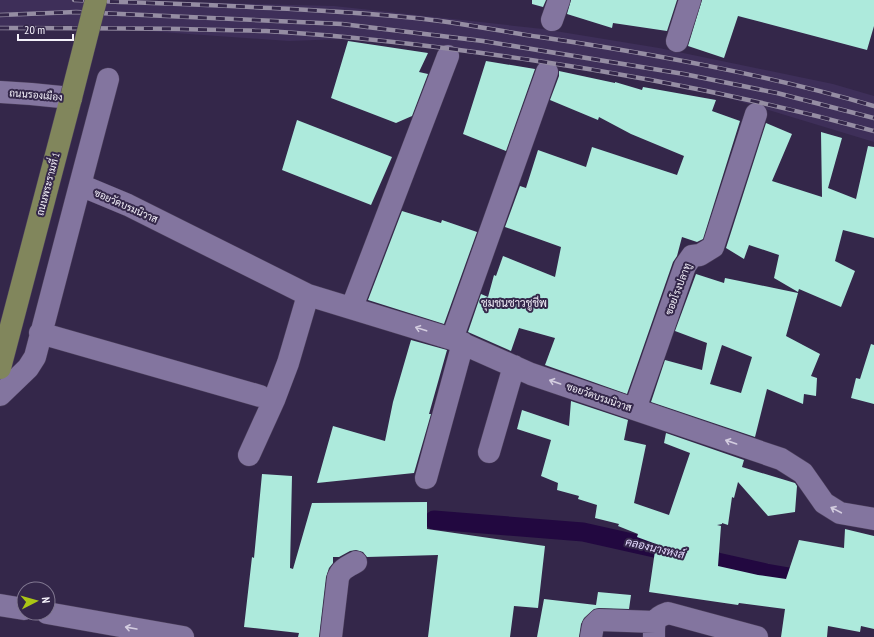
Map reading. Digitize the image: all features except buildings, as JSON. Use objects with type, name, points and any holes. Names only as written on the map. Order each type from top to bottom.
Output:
[{"type":"main road","name":"ถนนพระรามที่ 1","points":[[0,368],[96,0]]},
{"type":"street","points":[[678,41],[690,0]]},
{"type":"street","points":[[352,307],[448,56]]},
{"type":"street","points":[[426,478],[458,341],[547,72]]},
{"type":"street","points":[[80,185],[108,79]]},
{"type":"street","name":"ถนนรองเมือง","points":[[0,92],[71,98]]},
{"type":"street","name":"ซอยโรงปลาทู","points":[[635,409],[685,266],[692,256],[700,255],[713,247],[756,114]]},
{"type":"street","name":"ซอยวัดบรมนิวาส","points":[[0,395],[28,368],[35,356],[80,185],[128,205],[308,295],[352,307],[458,341],[531,374],[781,459],[803,473],[824,503],[840,513],[874,520]]},
{"type":"street","points":[[249,456],[274,400],[288,363],[308,295]]},
{"type":"street","points":[[40,333],[260,396]]},
{"type":"street","points":[[489,452],[514,366]]},
{"type":"street","points":[[331,637],[338,578],[344,568],[356,562]]},
{"type":"street","points":[[0,605],[16,608]]},
{"type":"street","points":[[591,637],[593,626],[599,620],[654,629],[660,616],[668,613],[757,637]]},
{"type":"street","points":[[56,615],[183,637]]},
{"type":"shaded area","points":[[0,0],[108,0],[334,6],[543,29],[659,48],[833,84],[874,96],[874,142],[709,92],[547,62],[369,38],[289,41],[61,25],[0,27]]},
{"type":"waterway","name":"คลองนางหงส์","points":[[434,520],[583,532],[766,573],[812,581]]},
{"type":"railway","points":[[74,0],[373,14],[462,24],[624,50],[708,66],[791,84],[874,106]]},
{"type":"railway","points":[[0,15],[76,12],[342,24],[483,41],[684,74],[777,93],[874,118]]},
{"type":"railway","points":[[0,28],[266,31],[399,42],[531,60],[703,90],[789,109],[874,131]]},
{"type":"district","name":"ชุมชนชาวชูชีพ","points":[[514,303]]}]
